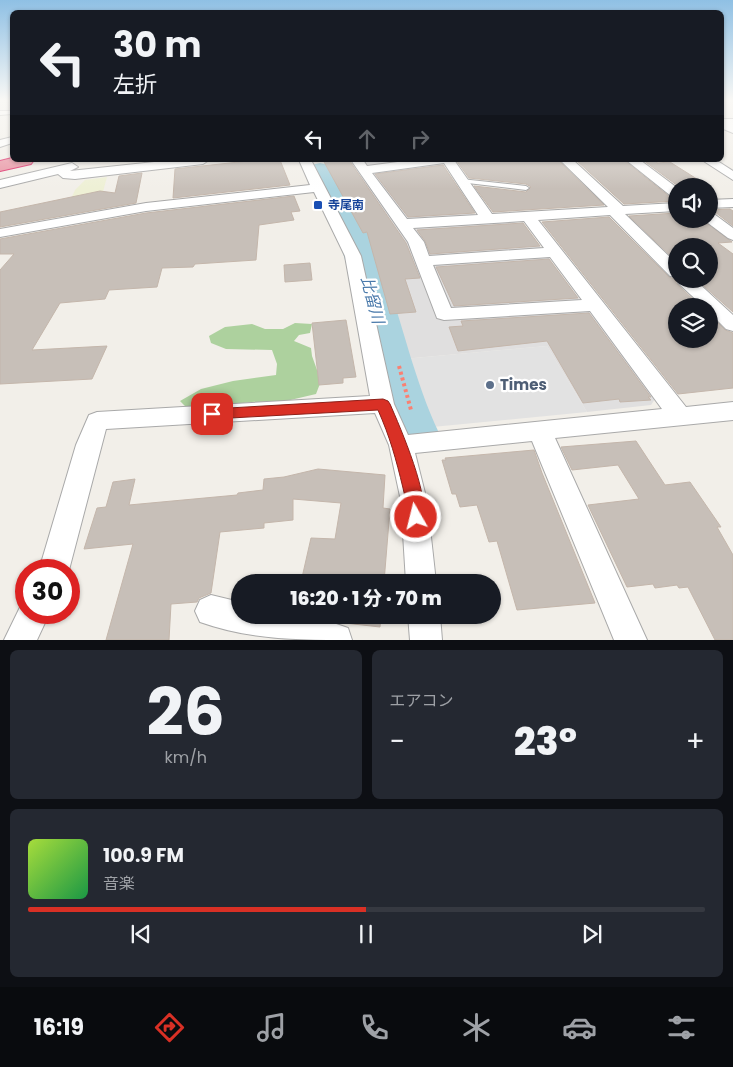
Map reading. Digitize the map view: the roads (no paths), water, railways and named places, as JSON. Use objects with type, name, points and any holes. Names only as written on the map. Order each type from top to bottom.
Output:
[{"type":"highway","points":[[0,166],[17,162]]},
{"type":"street","points":[[0,184],[91,162]]},
{"type":"street","points":[[61,170],[67,175],[75,175],[186,162]]},
{"type":"street","points":[[306,162],[353,256],[383,404],[400,445],[414,501],[420,574]]},
{"type":"street","points":[[361,165],[408,162]]},
{"type":"street","points":[[449,162],[488,219]]},
{"type":"street","points":[[568,162],[668,264]]},
{"type":"street","points":[[635,162],[668,187]]},
{"type":"street","points":[[711,162],[733,176]]},
{"type":"street","points":[[361,165],[416,242],[444,314],[595,305]]},
{"type":"street","points":[[0,232],[146,207],[318,188]]},
{"type":"street","points":[[718,203],[733,202]]},
{"type":"street","points":[[403,224],[668,208]]},
{"type":"street","points":[[528,217],[679,416]]},
{"type":"street","points":[[718,224],[733,235]]},
{"type":"street","points":[[423,261],[555,252]]},
{"type":"street","points":[[694,288],[733,325]]},
{"type":"street","points":[[57,559],[88,445],[97,420],[383,404]]},
{"type":"street","points":[[400,445],[733,411]]},
{"type":"street","points":[[539,430],[631,640]]},
{"type":"street","points":[[211,611],[336,640]]},
{"type":"street","points":[[20,640],[28,624]]},
{"type":"street","points":[[425,624],[426,640]]},
{"type":"lane","points":[[461,181],[526,188]]},
{"type":"waterway","name":"比留川","points":[[320,171],[362,259],[392,374],[414,433]]},
{"type":"place","name":"寺尾南","points":[[318,205]]},
{"type":"place","name":"Times","points":[[490,385]]}]
